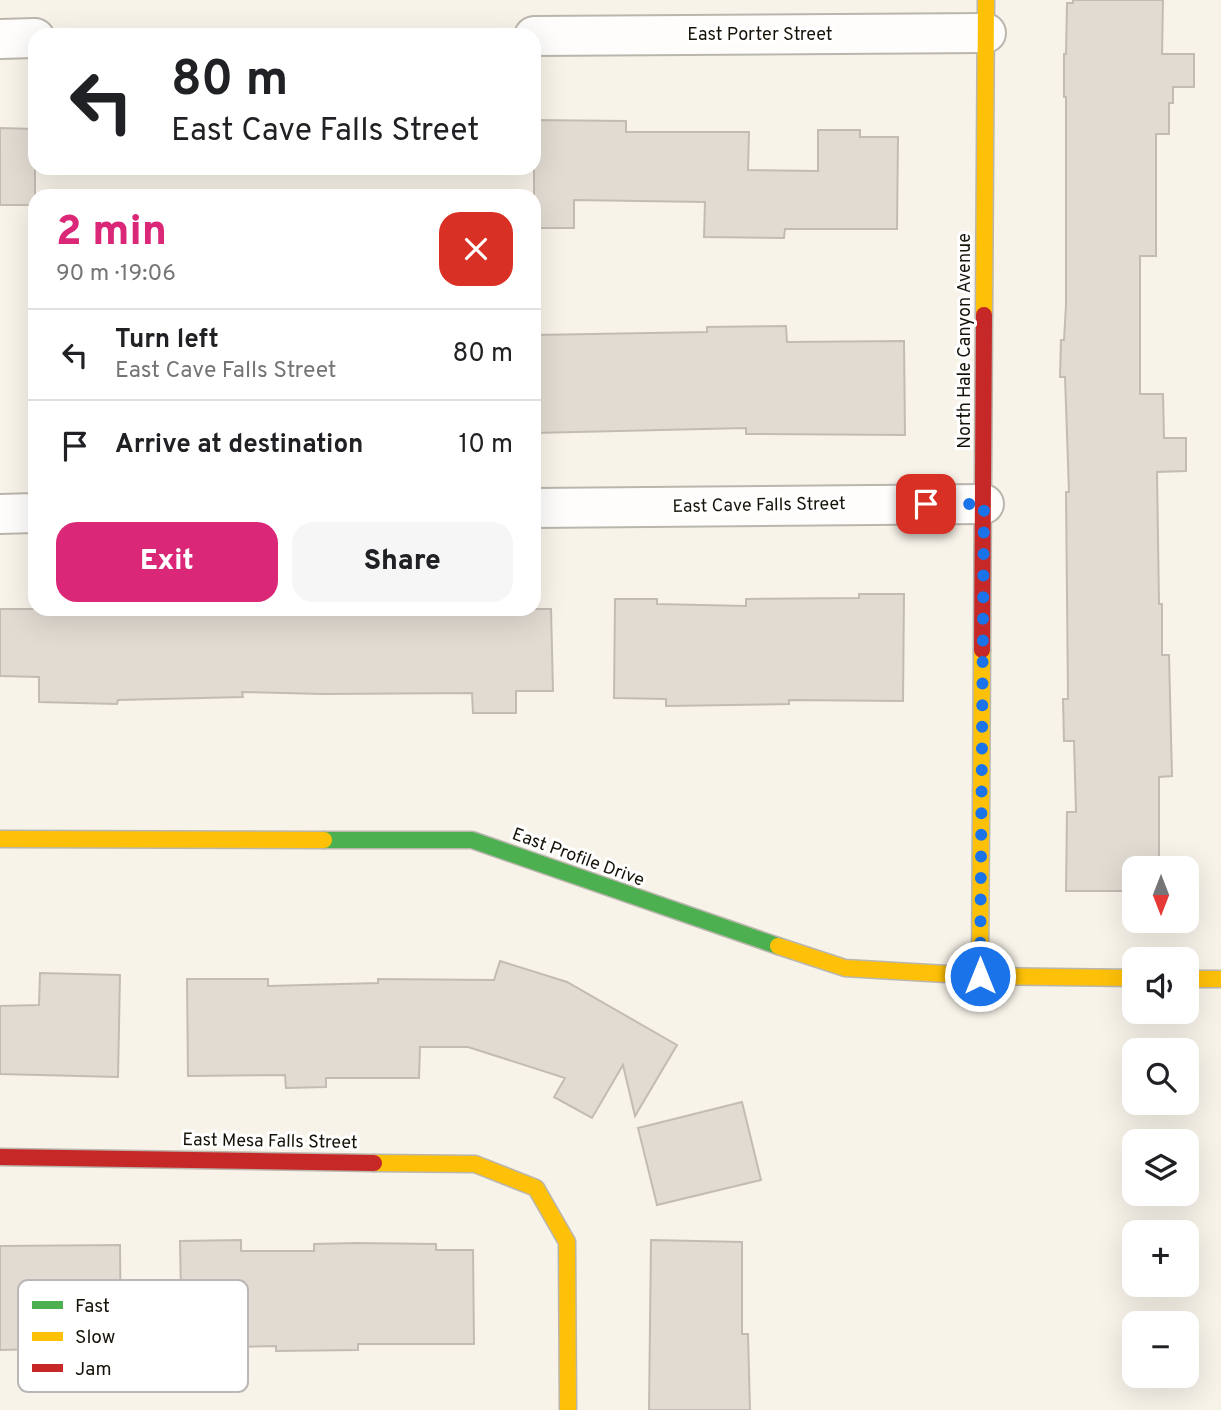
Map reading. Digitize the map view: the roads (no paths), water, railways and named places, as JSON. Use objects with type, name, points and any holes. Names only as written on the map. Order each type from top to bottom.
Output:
[{"type":"street","name":"East Porter Street","points":[[541,36],[986,17]]},
{"type":"street","name":"North Hale Canyon Avenue","points":[[980,976],[986,17]]},
{"type":"street","points":[[0,38],[28,38]]},
{"type":"street","name":"East Cave Falls Street","points":[[541,508],[984,504]]},
{"type":"street","points":[[0,514],[28,513]]},
{"type":"street","name":"East Profile Drive","points":[[0,839],[472,840],[701,922],[845,968],[980,976],[1122,978]]},
{"type":"street","points":[[1199,979],[1221,979]]},
{"type":"street","name":"East Mesa Falls Street","points":[[0,1157],[475,1164],[536,1188],[567,1242],[568,1410]]}]
